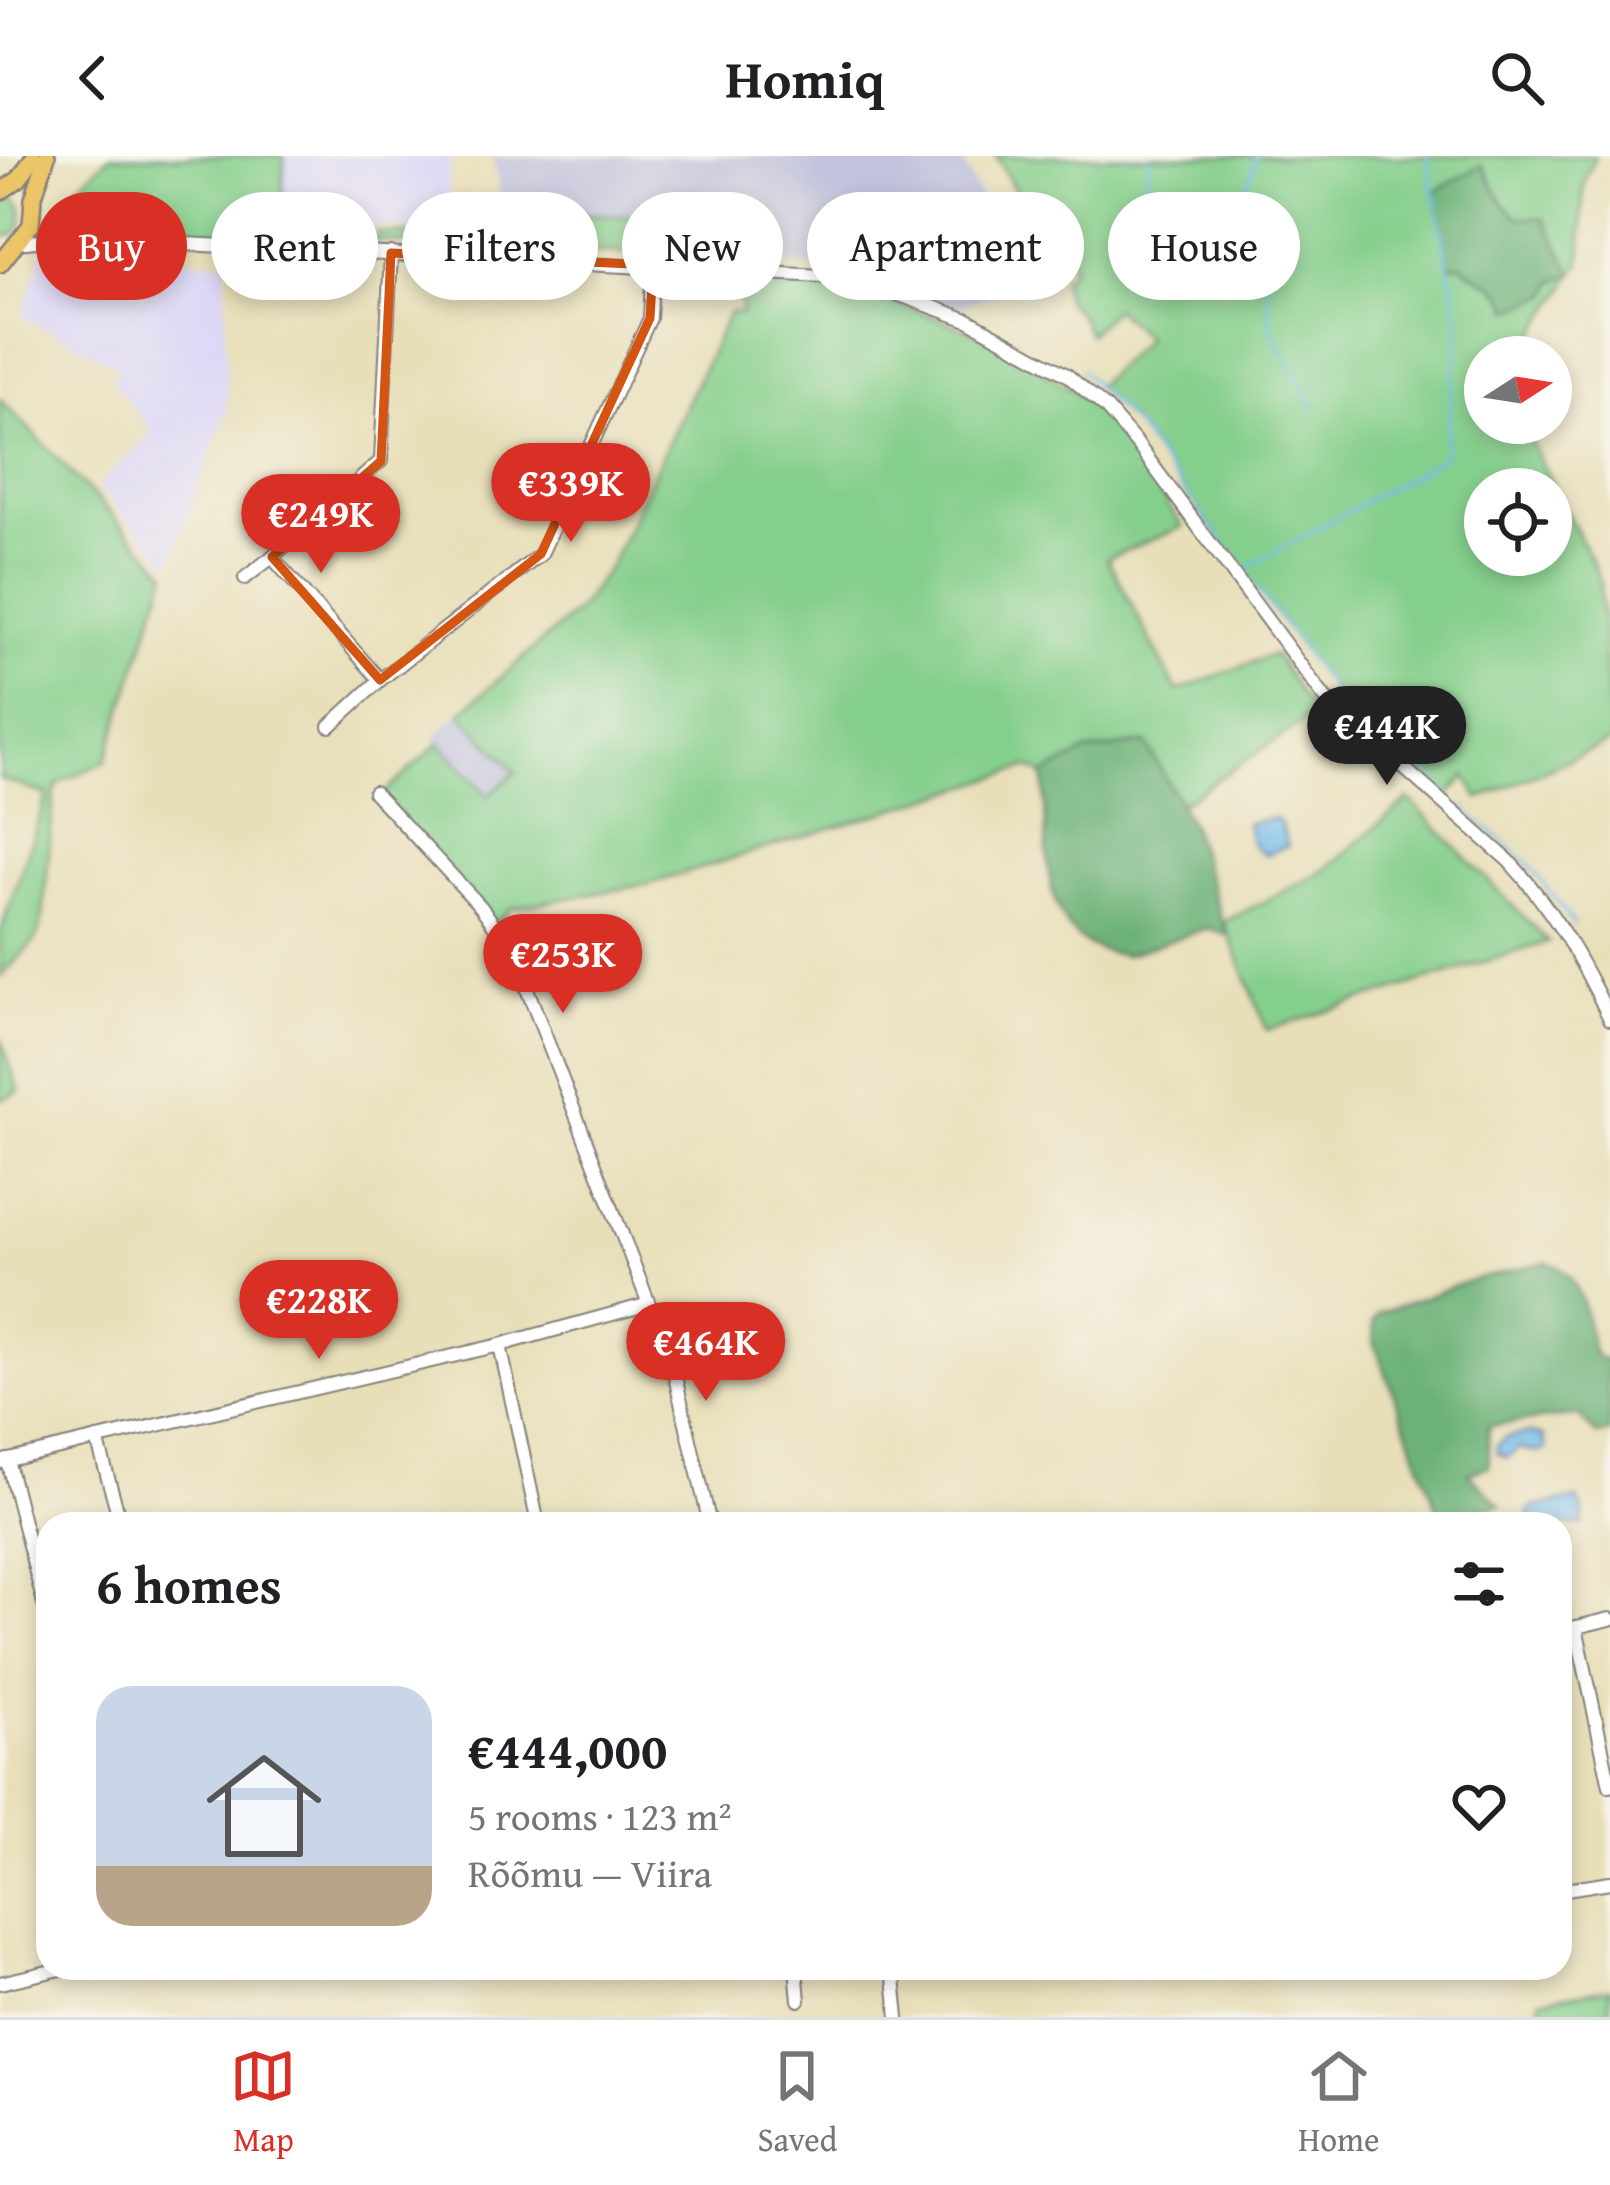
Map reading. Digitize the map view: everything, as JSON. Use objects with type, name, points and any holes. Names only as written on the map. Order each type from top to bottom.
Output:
[{"type":"main road","points":[[1,192],[19,179],[34,156]]},
{"type":"main road","points":[[0,264],[8,244],[26,235],[47,156]]},
{"type":"main road","points":[[1,192],[17,194],[31,214]]},
{"type":"street","points":[[31,214],[36,221]]},
{"type":"street","points":[[187,244],[622,264]]},
{"type":"street","points":[[245,578],[381,461],[391,253]]},
{"type":"street","points":[[783,273],[823,276],[900,295],[968,320],[1067,375],[1106,408],[1325,698],[1533,887],[1578,952],[1610,1019]]},
{"type":"street","points":[[330,726],[380,680],[541,554],[650,318],[651,300]]},
{"type":"street","points":[[272,557],[380,680]]},
{"type":"street","points":[[374,792],[495,923],[512,950],[667,1343],[707,1512]]},
{"type":"street","points":[[36,1576],[4,1461],[500,1345],[649,1304]]},
{"type":"street","points":[[500,1345],[535,1512]]},
{"type":"street","points":[[97,1439],[118,1512]]},
{"type":"street","points":[[1572,1628],[1610,1619]]},
{"type":"street","points":[[1576,1627],[1610,1786]]},
{"type":"street","points":[[1572,1888],[1610,1882]]},
{"type":"street","points":[[0,1983],[36,1975]]},
{"type":"street","points":[[797,1980],[799,2000]]},
{"type":"street","points":[[894,1980],[898,2017]]},
{"type":"highlighted area","points":[[391,253],[653,265],[650,318],[541,554],[380,680],[272,557],[381,461]]},
{"type":"shaded area","points":[[284,156],[450,156],[448,192],[402,192],[402,228],[378,227],[378,192],[282,192]]},
{"type":"shaded area","points":[[493,156],[959,156],[978,192],[807,192],[807,266],[783,263],[783,192],[622,192],[622,215],[598,214],[598,192],[499,192]]},
{"type":"shaded area","points":[[187,259],[211,261],[211,300],[226,300],[227,410],[170,564],[97,487],[152,432],[113,381],[119,367],[22,316],[36,273],[36,300],[187,300]]},
{"type":"shaded area","points":[[937,300],[977,300],[957,307]]},
{"type":"shaded area","points":[[460,713],[516,772],[488,796],[435,736]]},
{"type":"green space","points":[[110,156],[284,156],[283,192],[211,192],[211,238],[187,237],[187,192],[77,192]]},
{"type":"green space","points":[[996,156],[1595,156],[1584,182],[1581,263],[1534,336],[1464,336],[1464,444],[1532,444],[1544,468],[1464,468],[1464,576],[1572,576],[1572,523],[1600,582],[1610,742],[1479,799],[1466,776],[1449,795],[1337,696],[1137,428],[1096,386],[1146,338],[1115,308],[1089,334],[1065,300],[1084,300],[1084,192],[1016,192]],"holes":[[[1504,204],[1518,217],[1511,309],[1501,292],[1462,265]]]},
{"type":"green space","points":[[1482,165],[1504,204],[1518,217],[1544,218],[1573,274],[1554,282],[1549,295],[1511,309],[1495,286],[1462,265],[1449,266],[1434,192]]},
{"type":"green space","points":[[14,197],[22,207],[22,224],[15,234],[0,237],[0,201]]},
{"type":"green space","points":[[598,215],[622,216],[622,253],[598,252]]},
{"type":"green space","points":[[378,233],[402,234],[402,243],[378,241]]},
{"type":"green space","points":[[783,283],[807,286],[807,300],[881,300],[984,338],[1084,398],[1127,446],[1183,527],[1107,558],[1177,691],[1274,654],[1314,715],[1180,804],[1146,743],[1086,752],[1043,775],[1029,767],[649,884],[511,908],[495,924],[379,798],[439,743],[488,796],[516,772],[460,713],[579,609],[611,564],[729,313],[742,313],[740,300],[783,300]]},
{"type":"green space","points":[[0,399],[167,572],[106,761],[59,783],[54,795],[43,916],[36,940],[0,977],[0,934],[47,795],[0,779]]},
{"type":"green space","points":[[1146,743],[1191,825],[1227,935],[1208,928],[1125,955],[1095,948],[1073,933],[1059,912],[1047,858],[1043,775],[1086,752]]},
{"type":"green space","points":[[1409,799],[1548,942],[1267,1030],[1224,922],[1324,871]]},
{"type":"green space","points":[[0,1036],[19,1092],[0,1100]]},
{"type":"green space","points":[[1547,1262],[1569,1276],[1585,1312],[1593,1352],[1607,1360],[1610,1433],[1596,1435],[1578,1415],[1488,1426],[1489,1466],[1468,1473],[1501,1505],[1439,1512],[1374,1342],[1373,1322],[1378,1314],[1466,1282]]},
{"type":"green space","points":[[1610,1988],[1610,2017],[1541,2017],[1540,2000]]},
{"type":"water","points":[[1273,818],[1280,822],[1288,845],[1265,855],[1251,843],[1247,823]]},
{"type":"water","points":[[1543,1436],[1546,1449],[1536,1453],[1519,1448],[1507,1458],[1497,1453],[1497,1446],[1507,1437]]},
{"type":"water","points":[[1578,1499],[1583,1525],[1572,1525],[1572,1512],[1529,1512],[1533,1507]]},
{"type":"waterway","points":[[1142,192],[1150,166],[1148,156]]},
{"type":"waterway","points":[[1257,156],[1243,198],[1257,214],[1272,332],[1315,408]]},
{"type":"waterway","points":[[1244,570],[1444,457],[1460,323],[1427,156]]},
{"type":"waterway","points":[[1081,370],[1137,428],[1337,696],[1449,795]]},
{"type":"waterway","points":[[1466,806],[1466,811],[1528,863],[1574,924]]}]
